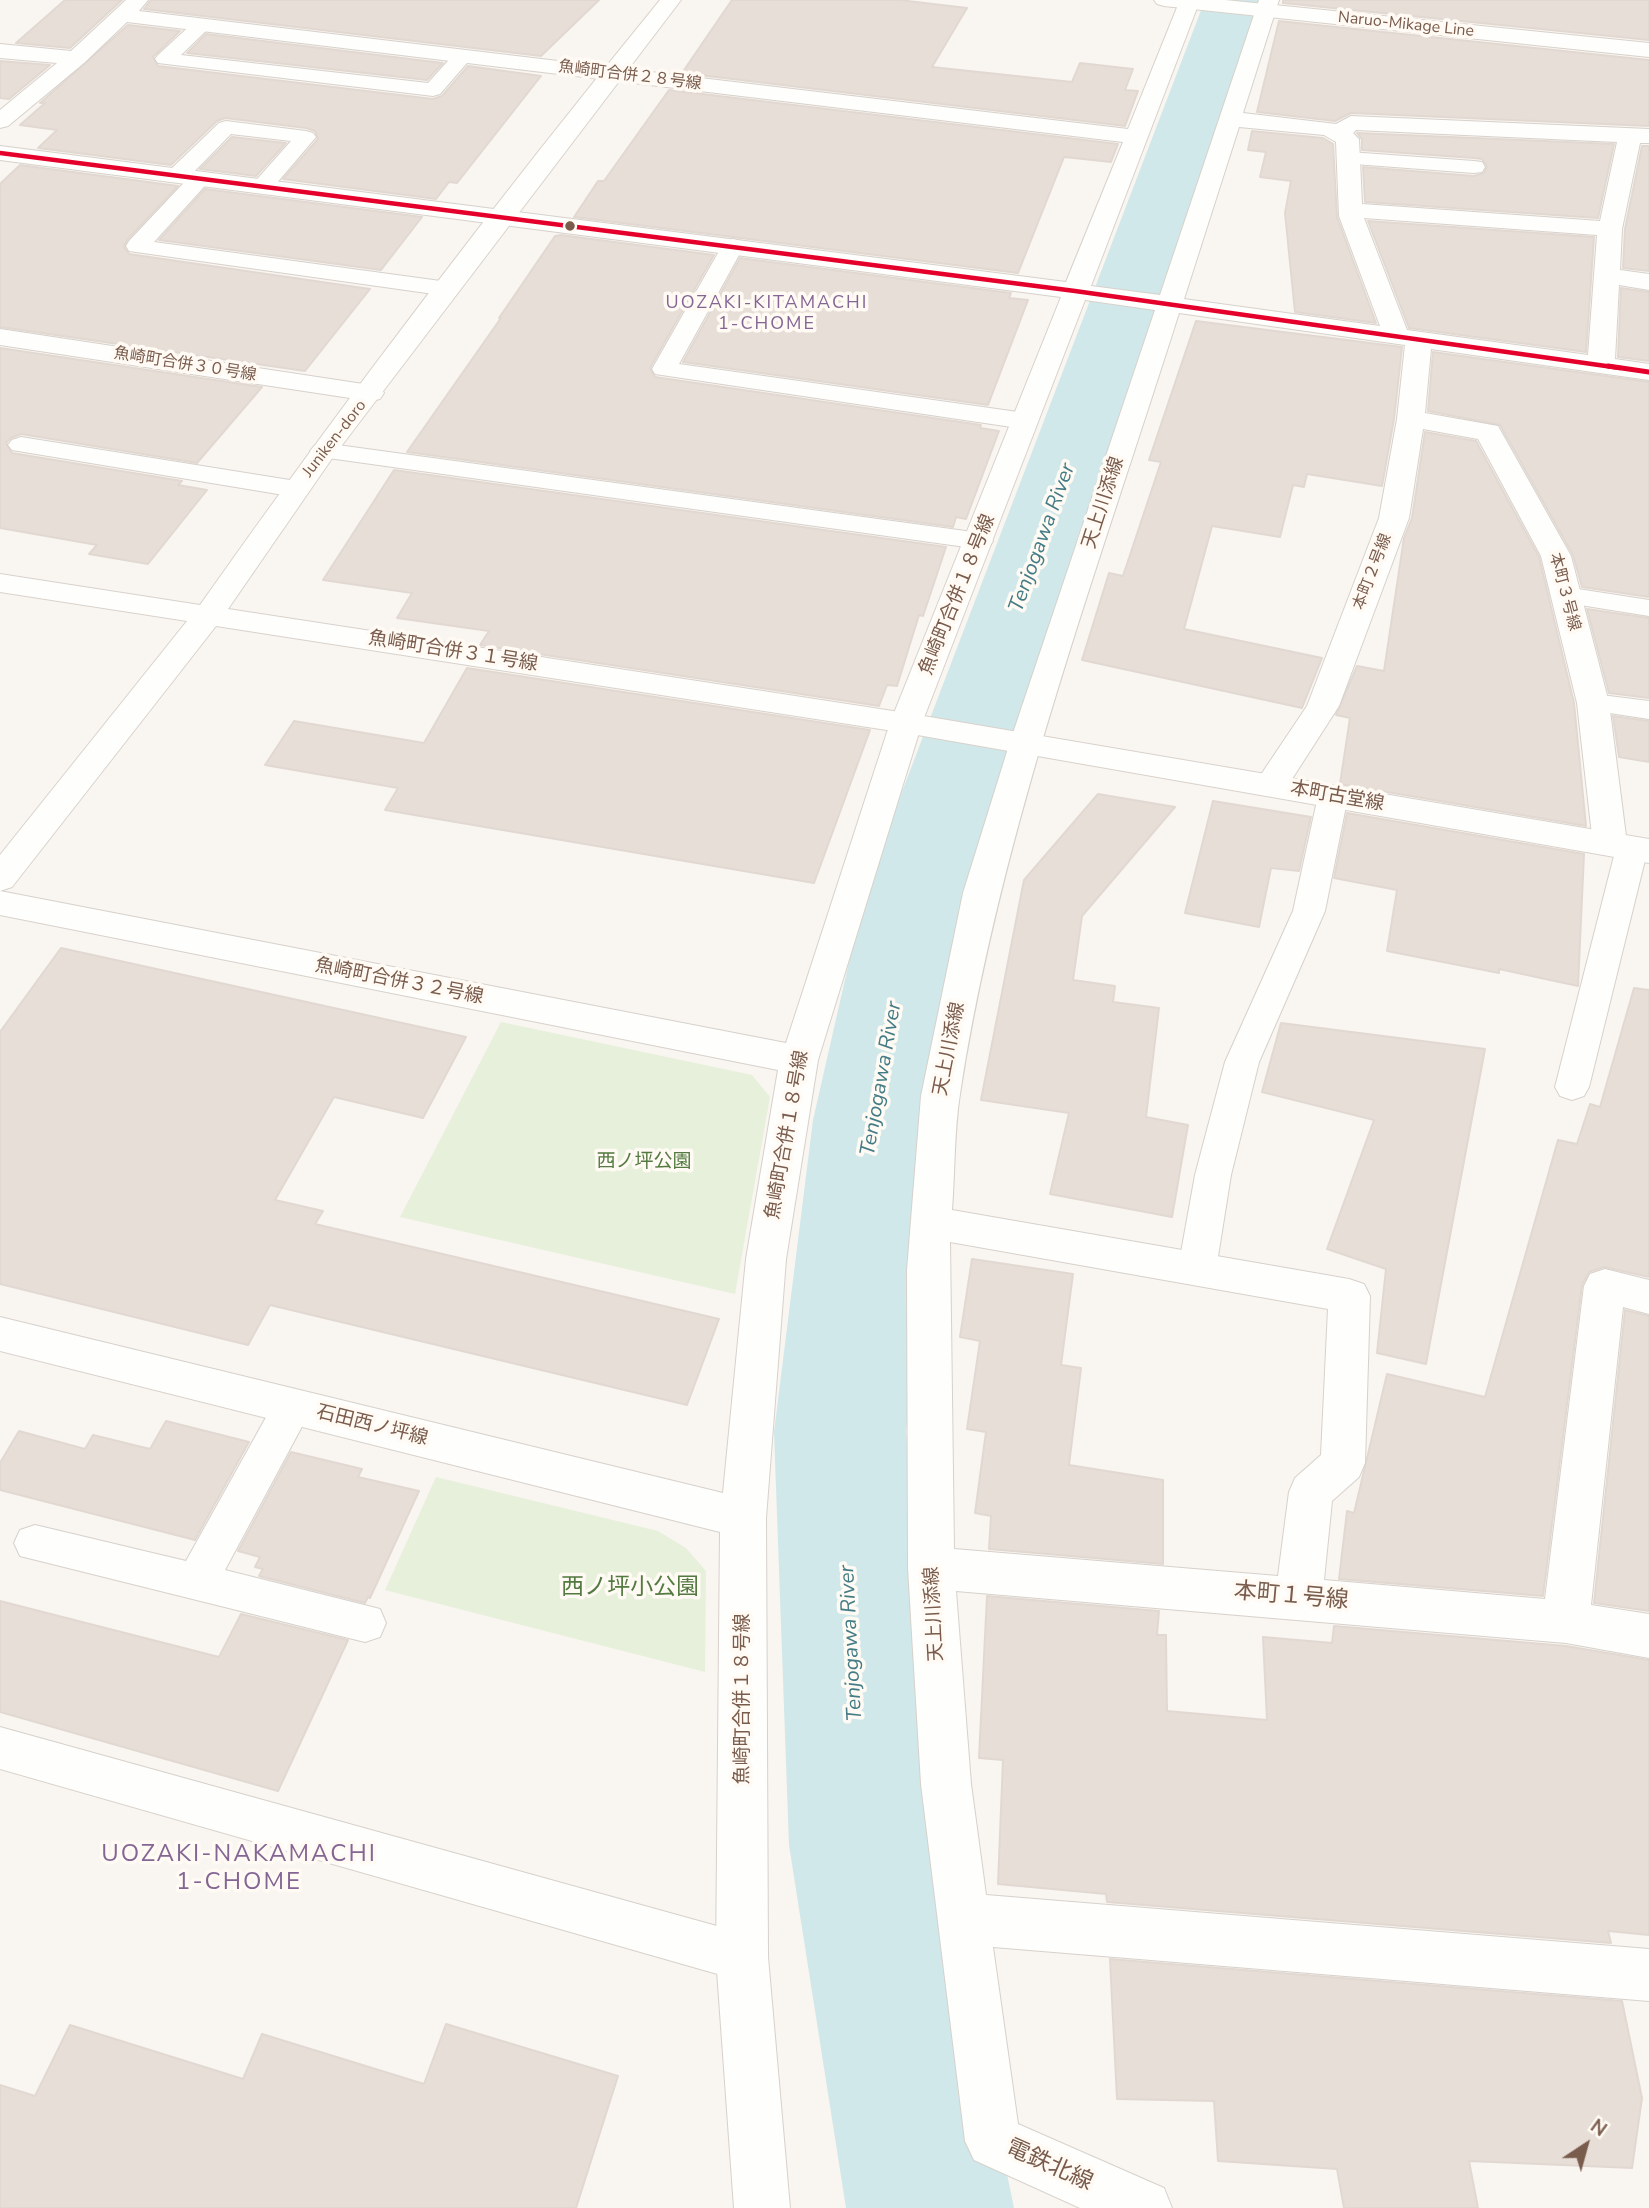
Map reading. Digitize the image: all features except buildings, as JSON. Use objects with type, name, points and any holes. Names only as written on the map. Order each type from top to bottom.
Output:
[{"type":"street","name":"Juniken-doro","points":[[0,879],[208,615],[323,451],[370,393],[611,74],[671,0]]},
{"type":"street","name":"Naruo-Mikage Line","points":[[1186,2],[1263,7],[1649,50]]},
{"type":"street","name":"魚崎町合併１８号線","points":[[762,2208],[742,1956],[743,1518],[766,1259],[799,1060],[980,541],[1137,137],[1186,2]]},
{"type":"street","name":"天上川添線","points":[[993,2141],[946,1784],[931,1568],[928,1270],[940,1096],[981,893],[1018,741],[1168,305],[1230,119],[1263,7]]},
{"type":"street","name":"魚崎町合併２８号線","points":[[130,8],[202,25],[1137,137]]},
{"type":"street","points":[[0,121],[76,58],[130,8]]},
{"type":"street","points":[[0,51],[76,58]]},
{"type":"street","points":[[1230,119],[1330,129],[1347,139],[1350,210],[1408,339]]},
{"type":"street","points":[[1338,133],[1351,122],[1639,136],[1610,229],[1601,365]]},
{"type":"street","points":[[0,153],[1075,291],[1649,372]]},
{"type":"street","points":[[1350,210],[1610,229]]},
{"type":"street","points":[[1607,276],[1649,282]]},
{"type":"street","name":"魚崎町合併３０号線","points":[[0,337],[370,393]]},
{"type":"street","name":"本町２号線","points":[[1271,785],[1323,706],[1394,518],[1411,419],[1408,339]]},
{"type":"street","name":"本町３号線","points":[[1411,419],[1488,432],[1556,556],[1630,848]]},
{"type":"street","name":"魚崎町合併３１号線","points":[[0,583],[1018,741]]},
{"type":"street","name":"本町古堂線","points":[[1018,741],[1630,848]]},
{"type":"street","name":"魚崎町合併３２号線","points":[[0,904],[799,1060]]},
{"type":"street","points":[[933,1223],[1349,1296],[1343,1463],[1311,1492],[1299,1598]]},
{"type":"street","points":[[1566,1622],[1605,1286],[1649,1297]]},
{"type":"street","name":"石田西ノ坪線","points":[[0,1334],[743,1518]]},
{"type":"street","name":"本町１号線","points":[[931,1568],[1566,1622],[1649,1636]]},
{"type":"street","points":[[963,1919],[1649,1975]]},
{"type":"street","name":"電鉄北線","points":[[993,2141],[1144,2208]]},
{"type":"lane","points":[[202,25],[165,59],[433,90],[463,56]]},
{"type":"lane","points":[[262,186],[306,137],[226,127],[137,246],[448,289]]},
{"type":"lane","points":[[1349,158],[1474,167]]},
{"type":"lane","points":[[733,246],[664,369],[1025,421]]},
{"type":"lane","points":[[21,445],[296,489]]},
{"type":"lane","points":[[323,451],[980,541]]},
{"type":"lane","points":[[1566,596],[1649,608]]},
{"type":"lane","points":[[1593,703],[1649,710]]},
{"type":"lane","points":[[1197,1269],[1213,1175],[1242,1062],[1309,911],[1333,796]]},
{"type":"lane","points":[[1572,1087],[1630,848]]},
{"type":"lane","points":[[196,1583],[293,1406]]},
{"type":"lane","points":[[35,1543],[365,1623]]},
{"type":"lane","points":[[0,1748],[742,1956]]},
{"type":"green space","name":"西ノ坪公園","points":[[501,1022],[752,1075],[770,1097],[735,1294],[400,1217]]},
{"type":"green space","name":"西ノ坪小公園","points":[[436,1477],[658,1531],[686,1548],[706,1571],[705,1672],[385,1590]]},
{"type":"waterway","name":"Tenjogawa River","points":[[930,2208],[864,1845],[840,1432],[871,1120],[919,883],[1236,0]]},
{"type":"transit line","points":[[0,153],[1075,291],[1649,372]]},
{"type":"district","name":"UOZAKI-KITAMACHI 1-CHOME","points":[[767,314]]},
{"type":"district","name":"UOZAKI-NAKAMACHI 1-CHOME","points":[[239,1869]]}]
